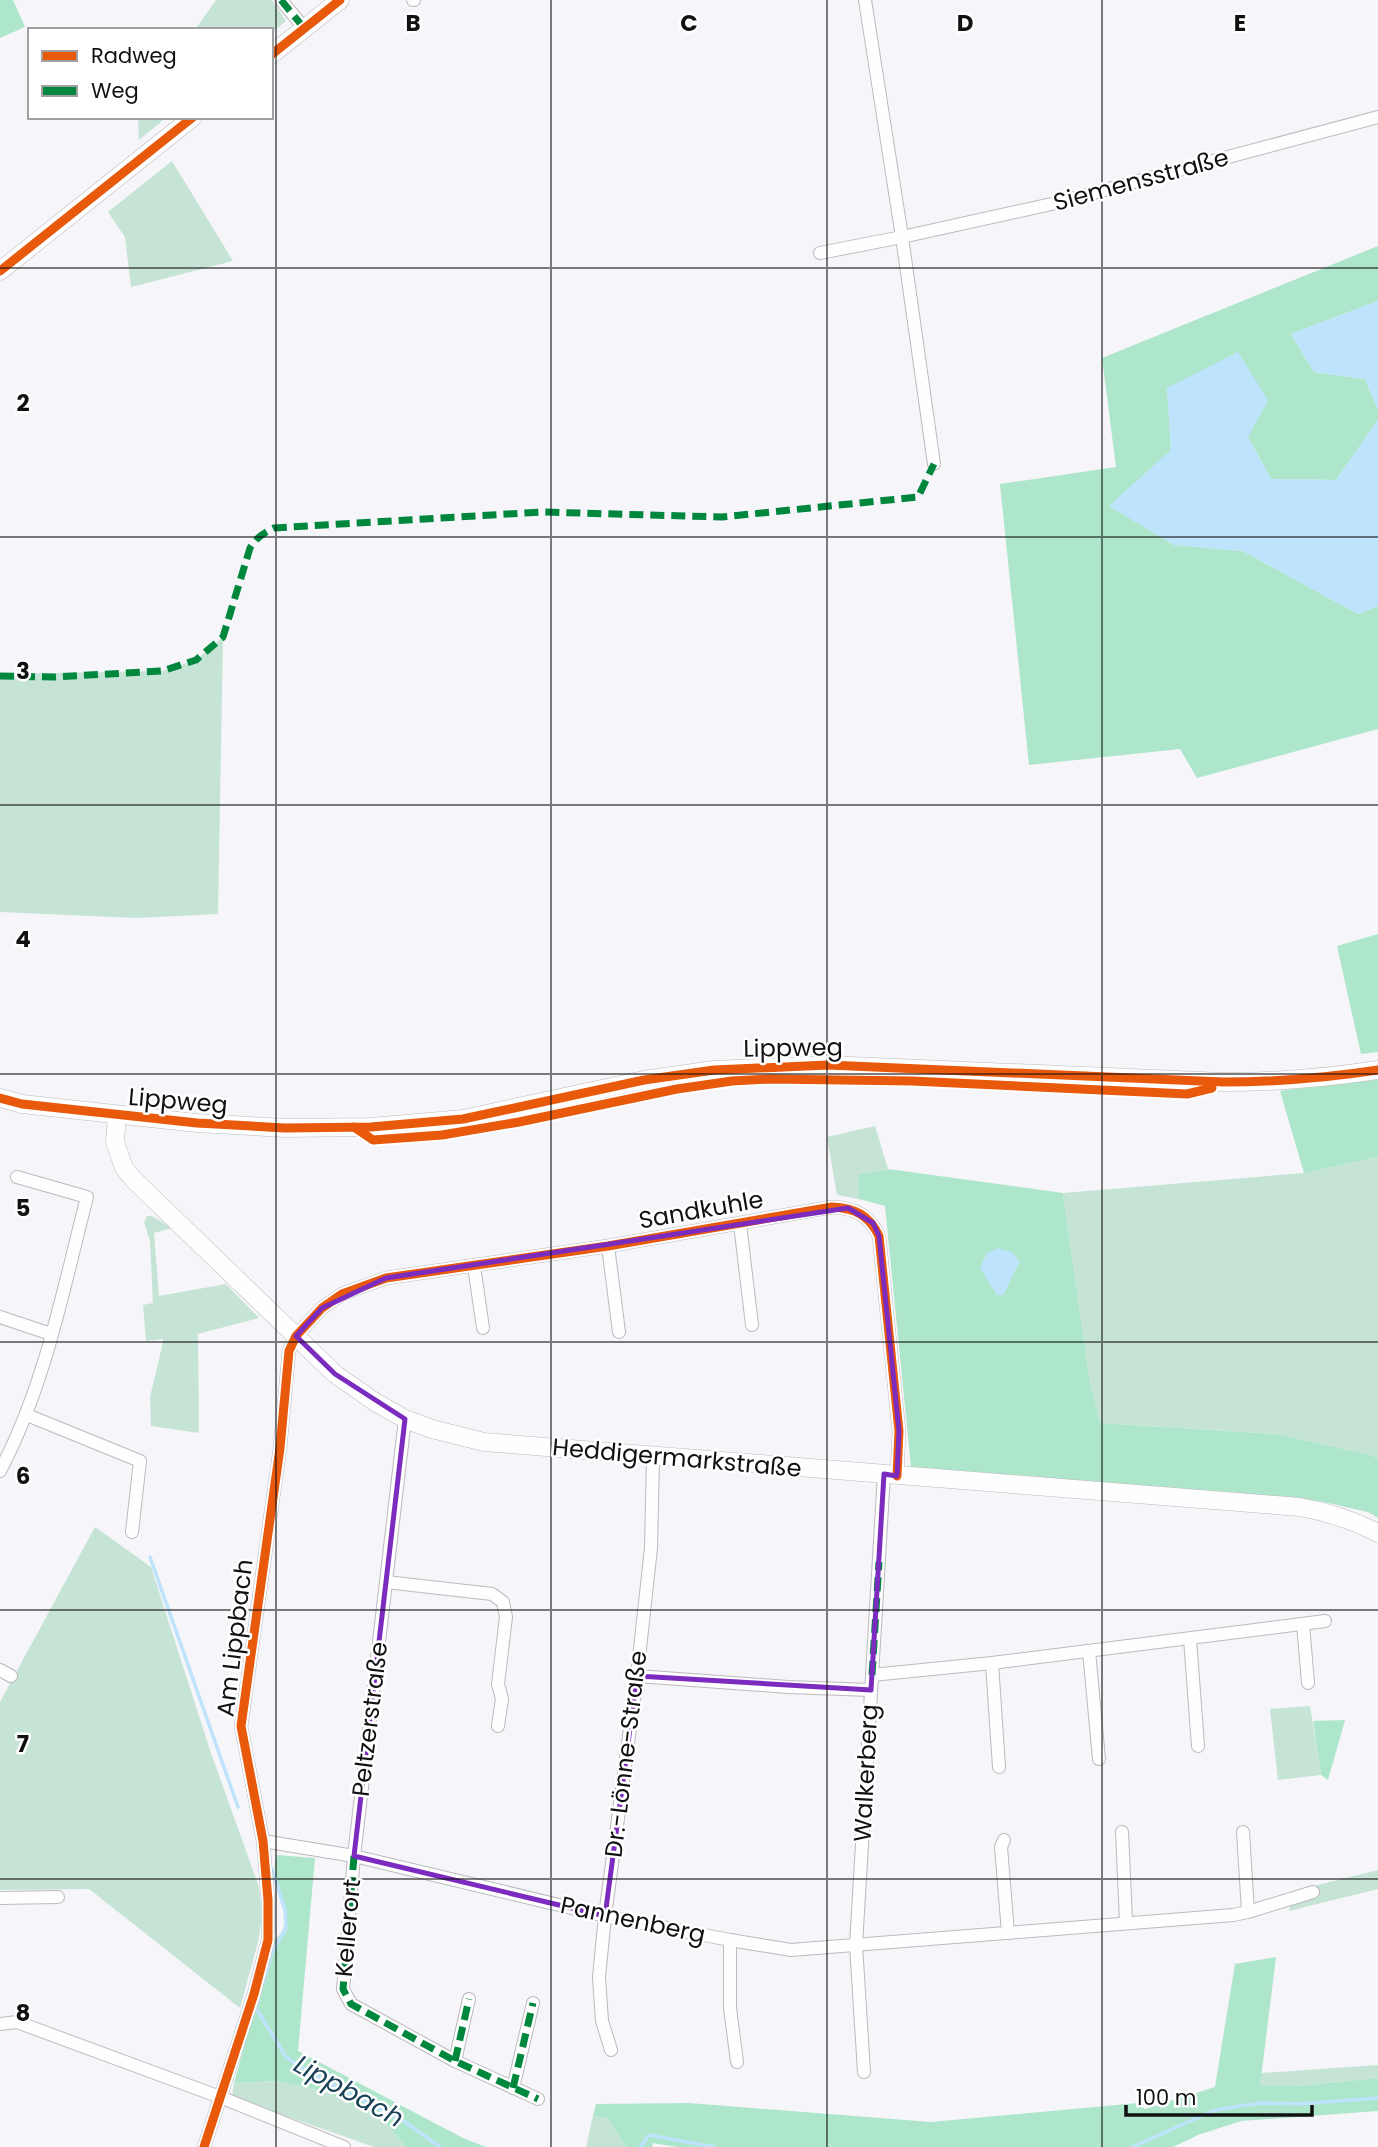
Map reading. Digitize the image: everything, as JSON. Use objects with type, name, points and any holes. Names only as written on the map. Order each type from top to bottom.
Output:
[{"type":"street","points":[[281,0],[304,29]]},
{"type":"street","points":[[273,53],[341,0]]},
{"type":"street","points":[[865,0],[934,464]]},
{"type":"street","name":"Siemensstraße","points":[[820,253],[1063,201],[1378,117]]},
{"type":"street","points":[[0,271],[190,119]]},
{"type":"street","name":"Lippweg","points":[[0,1098],[22,1104],[197,1123],[285,1128],[371,1127],[463,1119],[644,1080],[714,1070],[828,1065],[1275,1082],[1378,1070]]},
{"type":"street","name":"Heddigermarkstraße","points":[[117,1115],[115,1142],[124,1168],[134,1180],[335,1374],[375,1402],[405,1419],[432,1429],[484,1442],[1300,1507],[1328,1512],[1378,1533]]},
{"type":"street","points":[[0,1471],[27,1415],[87,1197],[17,1177]]},
{"type":"street","name":"Sandkuhle","points":[[296,1336],[322,1308],[342,1294],[386,1278],[608,1246],[832,1207],[848,1208],[861,1213],[873,1223],[879,1236],[898,1418],[891,1475]]},
{"type":"street","name":"Sandkuhle","points":[[740,1224],[752,1325]]},
{"type":"street","name":"Sandkuhle","points":[[608,1246],[619,1332]]},
{"type":"street","points":[[474,1266],[483,1328]]},
{"type":"street","points":[[0,1317],[51,1334]]},
{"type":"street","name":"Am Lippbach","points":[[204,2147],[254,1994],[268,1940],[263,1841],[242,1726],[280,1448],[289,1352],[296,1336]]},
{"type":"street","points":[[27,1415],[140,1461],[132,1532]]},
{"type":"street","name":"Peltzerstraße","points":[[354,1856],[405,1419]]},
{"type":"street","name":"Dr.-Lönne-Straße","points":[[611,2050],[602,2021],[599,1977],[651,1548],[653,1457]]},
{"type":"street","name":"Walkerberg","points":[[864,2071],[856,1945],[872,1675],[891,1475]]},
{"type":"street","points":[[386,1582],[492,1594],[502,1602],[506,1617],[498,1684],[502,1699],[498,1726]]},
{"type":"street","points":[[872,1675],[1325,1621]]},
{"type":"street","points":[[1303,1624],[1308,1683]]},
{"type":"street","points":[[1190,1639],[1198,1746]]},
{"type":"street","points":[[1089,1651],[1099,1759]]},
{"type":"street","points":[[992,1662],[999,1767]]},
{"type":"street","points":[[637,1676],[871,1690]]},
{"type":"street","points":[[1122,1832],[1126,1922]]},
{"type":"street","points":[[1243,1832],[1248,1912]]},
{"type":"street","points":[[1004,1840],[1001,1847],[1008,1933]]},
{"type":"street","name":"Pannenberg","points":[[263,1841],[354,1856],[605,1916],[791,1950],[1248,1912],[1313,1892]]},
{"type":"street","name":"Kellerort","points":[[354,1856],[343,1989],[351,2004],[455,2061],[538,2099]]},
{"type":"street","points":[[0,1898],[58,1897]]},
{"type":"street","points":[[730,1940],[730,2008],[737,2062]]},
{"type":"street","points":[[455,2061],[469,1999]]},
{"type":"street","points":[[513,2088],[533,2003]]},
{"type":"street","points":[[0,2024],[17,2022],[220,2097],[344,2147]]},
{"type":"highlighted area","points":[[848,1208],[873,1223],[879,1236],[899,1431],[897,1476],[884,1474],[871,1690],[637,1676],[605,1916],[354,1856],[405,1419],[335,1374],[296,1336],[322,1308],[386,1278]]},
{"type":"green space","points":[[0,0],[13,0],[25,27],[0,38]]},
{"type":"green space","points":[[216,0],[272,0],[286,21],[273,31],[273,28],[196,28]]},
{"type":"green space","points":[[138,119],[165,119],[139,140]]},
{"type":"green space","points":[[172,161],[233,261],[131,287],[125,237],[108,212]]},
{"type":"green space","points":[[1378,246],[1378,301],[1291,334],[1314,372],[1365,379],[1378,410],[1378,420],[1336,480],[1271,479],[1248,437],[1167,388],[1171,450],[1110,506],[1174,545],[1243,551],[1358,614],[1378,606],[1378,729],[1197,778],[1180,749],[1029,765],[1000,484],[1116,467],[1102,358]]},
{"type":"green space","points":[[223,637],[218,914],[136,918],[0,912],[0,674],[162,671],[196,660]]},
{"type":"green space","points":[[1378,934],[1378,1052],[1361,1054],[1337,946]]},
{"type":"green space","points":[[1378,1077],[1378,1157],[1304,1173],[1280,1091]]},
{"type":"green space","points":[[875,1126],[888,1169],[859,1174],[859,1199],[837,1195],[827,1137]]},
{"type":"green space","points":[[1378,1157],[1378,1459],[1371,1455],[1276,1434],[1100,1423],[1090,1382],[1063,1193],[1304,1173]]},
{"type":"green space","points":[[888,1169],[1063,1193],[1090,1382],[1100,1423],[1276,1434],[1371,1455],[1378,1459],[1378,1518],[1368,1512],[1319,1501],[911,1467],[885,1206],[859,1199],[859,1174]]},
{"type":"green space","points":[[147,1216],[152,1216],[172,1228],[154,1233],[159,1296],[226,1284],[259,1318],[198,1334],[199,1433],[151,1426],[150,1397],[163,1339],[146,1341],[143,1305],[153,1303],[150,1241],[144,1222]]},
{"type":"green space","points":[[95,1527],[151,1567],[211,1753],[259,1887],[262,1917],[240,2008],[89,1889],[0,1890],[0,1702]]},
{"type":"green space","points":[[1310,1706],[1321,1775],[1278,1780],[1270,1709]]},
{"type":"green space","points":[[1345,1720],[1328,1780],[1321,1775],[1313,1721]]},
{"type":"green space","points":[[277,1855],[315,1858],[298,2051],[463,2138],[486,2147],[406,2147],[385,2122],[324,2091],[277,2081],[234,2083],[273,1943],[283,1929],[284,1912],[275,1873]]},
{"type":"green space","points":[[1378,1870],[1378,1889],[1289,1911],[1294,1894]]},
{"type":"green space","points":[[1276,1957],[1260,2086],[1299,2086],[1378,2078],[1378,2111],[1241,2121],[1198,2135],[1173,2147],[677,2147],[652,2143],[653,2147],[626,2147],[607,2118],[593,2116],[596,2104],[689,2103],[931,2122],[1138,2103],[1145,2109],[1215,2087],[1235,1964]]},
{"type":"green space","points":[[1378,2065],[1378,2078],[1299,2086],[1260,2086],[1261,2073]]},
{"type":"green space","points":[[277,2081],[324,2091],[385,2122],[406,2147],[374,2147],[232,2097],[234,2083]]},
{"type":"green space","points":[[593,2116],[607,2118],[626,2147],[586,2147]]},
{"type":"water","points":[[1378,301],[1378,410],[1365,379],[1314,372],[1291,334]]},
{"type":"water","points":[[1238,352],[1268,400],[1248,437],[1271,479],[1336,480],[1378,420],[1378,606],[1358,614],[1243,551],[1174,545],[1109,506],[1171,450],[1167,388]]},
{"type":"water","points":[[998,1248],[1012,1252],[1020,1263],[1003,1295],[997,1295],[980,1268],[987,1253]]},
{"type":"waterway","name":"Lippbach","points":[[150,1557],[238,1807]]},
{"type":"waterway","name":"Lippbach","points":[[263,1984],[272,1952],[286,1928],[285,1910],[272,1869]]},
{"type":"waterway","name":"Lippbach","points":[[259,1998],[256,2008],[286,2057],[310,2073],[405,2122],[440,2147]]},
{"type":"waterway","name":"Lippbach","points":[[1132,2147],[1215,2110],[1260,2103],[1299,2104],[1378,2098]]},
{"type":"waterway","name":"Lippbach","points":[[640,2147],[649,2135],[714,2147]]},
{"type":"marked path","points":[[281,0],[304,28]]},
{"type":"marked path","points":[[0,676],[54,677],[162,671],[196,660],[223,637],[250,548],[260,536],[274,528],[541,512],[722,517],[918,497],[934,464]]},
{"type":"marked path","points":[[872,1675],[879,1562]]},
{"type":"marked path","points":[[354,1856],[343,1989],[351,2004],[455,2061],[538,2099]]},
{"type":"marked path","points":[[455,2061],[469,1999]]},
{"type":"marked path","points":[[513,2088],[533,2003]]},
{"type":"cycle path","points":[[273,53],[340,0]]},
{"type":"cycle path","points":[[0,271],[190,119]]},
{"type":"cycle path","points":[[0,1098],[22,1104],[197,1123],[285,1128],[371,1127],[463,1119],[644,1080],[714,1070],[828,1065],[1223,1082],[1301,1079],[1378,1070]]},
{"type":"cycle path","points":[[354,1127],[373,1140],[442,1135],[677,1089],[770,1079],[912,1081],[1187,1094],[1212,1088]]},
{"type":"cycle path","points":[[204,2147],[254,1994],[268,1940],[263,1841],[241,1726],[280,1448],[289,1351],[296,1336],[322,1308],[342,1294],[386,1278],[608,1246],[832,1207],[848,1209],[866,1218],[879,1236],[899,1431],[897,1476]]}]
